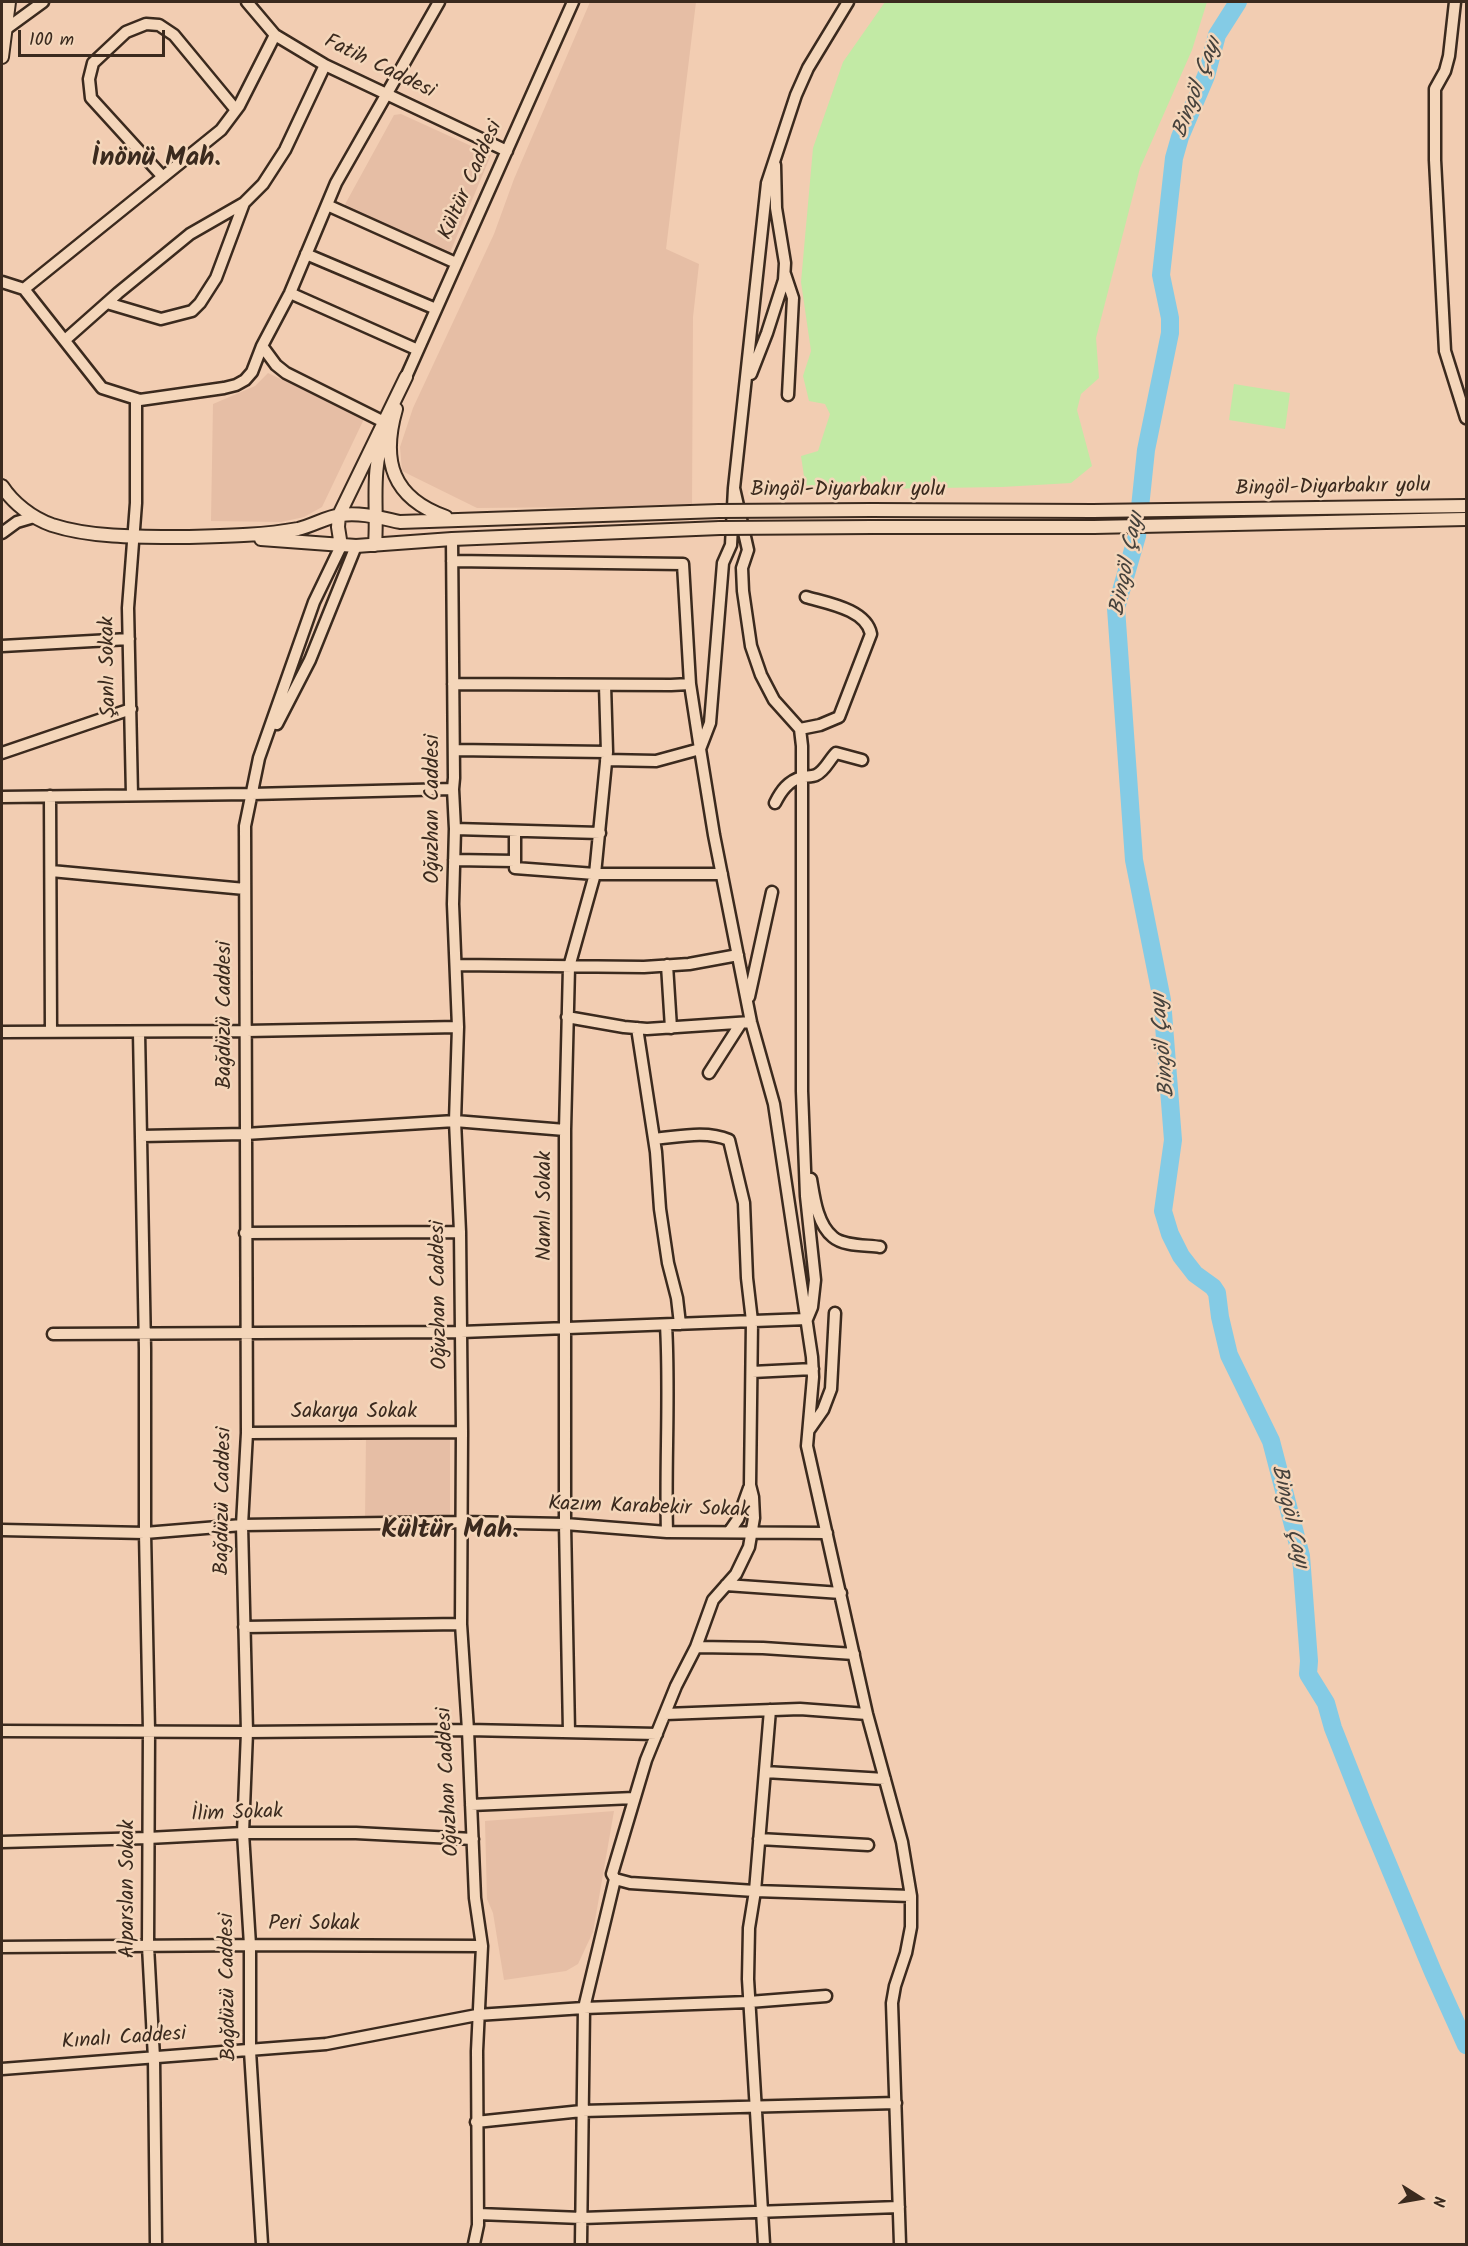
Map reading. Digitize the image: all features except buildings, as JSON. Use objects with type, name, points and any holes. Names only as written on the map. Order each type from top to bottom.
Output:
[{"type":"main road","points":[[2,57],[9,2]]},
{"type":"main road","points":[[341,546],[339,515],[406,376]]},
{"type":"main road","points":[[375,545],[378,518],[375,480],[377,459],[406,376]]},
{"type":"main road","points":[[406,376],[391,428],[391,463],[394,474],[405,491],[430,512],[454,520]]},
{"type":"main road","name":"Bingöl-Diyarbakır yolu","points":[[2,486],[8,496],[34,517],[52,525],[78,531],[133,537],[233,536],[299,529],[339,515],[357,514],[400,522],[719,511],[1093,511],[1467,506]]},
{"type":"main road","name":"Bingöl-Diyarbakır yolu","points":[[233,536],[356,546],[452,538],[720,528],[1094,527],[1467,519]]},
{"type":"street","points":[[6,29],[43,2]]},
{"type":"street","name":"Fatih Caddesi","points":[[247,2],[275,35],[325,65],[507,151]]},
{"type":"street","points":[[2,282],[24,289],[102,388],[140,400],[236,386],[252,372],[262,346],[290,294],[341,175],[439,2]]},
{"type":"street","name":"Kültür Caddesi","points":[[406,376],[573,2]]},
{"type":"street","points":[[700,749],[710,723],[723,563],[730,545],[765,193],[775,156],[800,86],[848,2]]},
{"type":"street","points":[[1455,2],[1449,56],[1445,71],[1435,89],[1435,160],[1445,351],[1467,418]]},
{"type":"street","points":[[163,177],[91,98],[89,79],[93,63],[126,32],[146,24],[159,25],[174,35],[236,110]]},
{"type":"street","points":[[24,289],[221,130],[236,110],[275,35]]},
{"type":"street","points":[[65,340],[190,234],[244,204],[263,184],[285,150],[325,65]]},
{"type":"street","points":[[746,387],[779,299],[784,273],[785,263],[776,208],[775,156]]},
{"type":"street","points":[[107,303],[161,319],[192,312],[216,278],[244,204]]},
{"type":"street","points":[[327,205],[456,263]]},
{"type":"street","points":[[306,254],[436,309]]},
{"type":"street","points":[[784,273],[793,297],[788,396]]},
{"type":"street","points":[[290,294],[418,350]]},
{"type":"street","points":[[262,346],[276,366],[286,373],[384,422]]},
{"type":"street","name":"Şanlı Sokak","points":[[132,795],[128,608],[136,503],[136,399]]},
{"type":"street","points":[[734,488],[748,550],[742,568],[751,646],[761,675],[774,700],[800,729],[802,746],[802,1091],[806,1196],[815,1280],[812,1307],[807,1319]]},
{"type":"street","points":[[2,533],[17,522],[34,517]]},
{"type":"street","name":"Oğuzhan Caddesi","points":[[452,538],[455,829],[453,860],[458,1027],[455,1121],[460,1232],[462,1432],[461,1624],[475,1898],[482,1946],[477,2015],[478,2214],[474,2244]]},
{"type":"street","points":[[259,758],[314,602],[341,546]]},
{"type":"street","points":[[259,758],[310,660],[356,546]]},
{"type":"street","points":[[452,561],[683,564],[690,684],[722,874],[747,1004]]},
{"type":"street","points":[[800,729],[820,725],[838,717],[871,634],[864,620],[848,610],[806,597]]},
{"type":"street","points":[[2,646],[129,639]]},
{"type":"street","points":[[453,684],[690,684]]},
{"type":"street","name":"Namlı Sokak","points":[[569,1732],[565,1524],[565,1130],[568,967],[596,874],[607,756],[604,685]]},
{"type":"street","points":[[2,753],[130,709]]},
{"type":"street","points":[[454,750],[607,756],[656,761],[700,749]]},
{"type":"street","points":[[774,803],[781,791],[801,777],[816,775],[822,771],[836,753],[862,760]]},
{"type":"street","name":"Bağdüzü Caddesi","points":[[259,758],[245,826],[247,1433],[242,1525],[247,1732],[243,1833],[250,1945],[250,2051],[262,2244]]},
{"type":"street","points":[[2,797],[453,789]]},
{"type":"street","points":[[50,796],[51,1032]]},
{"type":"street","points":[[455,829],[600,833]]},
{"type":"street","points":[[515,832],[515,868],[596,874],[722,874]]},
{"type":"street","points":[[453,860],[515,861]]},
{"type":"street","points":[[51,871],[245,889]]},
{"type":"street","points":[[772,892],[747,1004],[746,1023],[774,1104],[807,1319],[813,1369],[807,1446],[867,1714],[902,1842],[911,1896],[906,1953],[892,2003],[900,2244]]},
{"type":"street","points":[[456,965],[568,967],[667,965],[738,955]]},
{"type":"street","points":[[667,965],[671,1028]]},
{"type":"street","points":[[567,1017],[637,1028],[746,1023]]},
{"type":"street","points":[[709,1073],[746,1023]]},
{"type":"street","points":[[2,1032],[458,1027]]},
{"type":"street","points":[[637,1028],[654,1139],[668,1263],[677,1298],[680,1324]]},
{"type":"street","name":"Alparslan Sokak","points":[[139,1032],[145,1333],[144,1533],[149,1730],[148,1946],[154,2058],[156,2244]]},
{"type":"street","points":[[141,1136],[245,1134],[455,1121],[565,1130]]},
{"type":"street","points":[[581,2244],[584,2008],[615,1879],[612,1874],[614,1864],[634,1798],[676,1686],[696,1647],[713,1600],[736,1574],[743,1562],[752,1533],[753,1497],[750,1485],[752,1321],[747,1278],[744,1203],[729,1140],[722,1137],[699,1135],[654,1139]]},
{"type":"street","points":[[806,1155],[816,1205],[824,1227],[834,1238],[854,1244],[880,1247]]},
{"type":"street","points":[[245,1233],[460,1232]]},
{"type":"street","points":[[807,1432],[823,1410],[831,1389],[835,1313]]},
{"type":"street","points":[[53,1334],[461,1332],[807,1319]]},
{"type":"street","points":[[666,1325],[669,1367],[665,1474],[667,1532]]},
{"type":"street","points":[[752,1372],[813,1369]]},
{"type":"street","name":"Sakarya Sokak","points":[[247,1433],[462,1432]]},
{"type":"street","points":[[729,1532],[738,1519],[750,1485]]},
{"type":"street","name":"Kazım Karabekir Sokak","points":[[2,1530],[144,1533],[242,1525],[462,1522],[565,1524],[667,1532],[827,1533]]},
{"type":"street","points":[[726,1585],[841,1593]]},
{"type":"street","points":[[244,1627],[461,1624]]},
{"type":"street","points":[[696,1647],[763,1648],[854,1654]]},
{"type":"street","points":[[665,1714],[800,1709],[867,1714]]},
{"type":"street","points":[[764,2244],[749,2002],[749,1928],[755,1891],[770,1710]]},
{"type":"street","points":[[2,1731],[468,1730],[657,1734]]},
{"type":"street","points":[[765,1772],[885,1779]]},
{"type":"street","points":[[471,1804],[634,1798]]},
{"type":"street","name":"İlim Sokak","points":[[2,1842],[243,1833],[356,1833],[473,1839]]},
{"type":"street","points":[[759,1839],[868,1845]]},
{"type":"street","points":[[615,1879],[630,1883],[755,1891],[911,1896]]},
{"type":"street","name":"Peri Sokak","points":[[2,1947],[482,1946]]},
{"type":"street","name":"Kınalı Caddesi","points":[[2,2069],[327,2044],[477,2015],[584,2008],[749,2002],[826,1996]]},
{"type":"street","points":[[476,2122],[582,2111],[896,2103]]},
{"type":"street","points":[[478,2214],[582,2218],[899,2207]]},
{"type":"shaded area","points":[[590,2],[696,2],[666,249],[699,264],[693,317],[692,506],[477,508],[402,471],[400,447],[413,408],[494,234],[514,179]]},
{"type":"shaded area","points":[[401,114],[491,155],[449,255],[343,208],[394,115]]},
{"type":"shaded area","points":[[268,373],[364,419],[322,507],[304,517],[281,522],[211,521],[213,404],[255,386]]},
{"type":"shaded area","points":[[366,1436],[450,1436],[450,1520],[365,1520]]},
{"type":"shaded area","points":[[614,1811],[593,1932],[578,1964],[566,1971],[504,1980],[493,1913],[487,1899],[485,1821]]},
{"type":"green space","points":[[885,2],[1207,2],[1192,50],[1140,168],[1096,338],[1099,378],[1081,394],[1077,410],[1092,466],[1071,483],[1002,487],[806,490],[801,456],[818,451],[830,414],[825,404],[809,401],[803,376],[811,351],[801,282],[813,148],[843,62]]},
{"type":"green space","points":[[1234,384],[1290,393],[1285,429],[1229,420]]},
{"type":"waterway","name":"Bingöl Çayı","points":[[1238,2],[1217,35],[1206,76],[1180,137],[1174,158],[1161,275],[1170,318],[1170,333],[1146,450],[1137,536],[1116,608],[1134,860],[1162,1000],[1173,1140],[1163,1211],[1170,1234],[1181,1256],[1195,1274],[1213,1287],[1217,1293],[1229,1355],[1271,1441],[1301,1556],[1308,1674],[1326,1703],[1333,1728],[1365,1809],[1466,2045]]},
{"type":"district","name":"İnönü Mah.","points":[[156,160]]},
{"type":"district","name":"Kültür Mah.","points":[[450,1532]]}]
